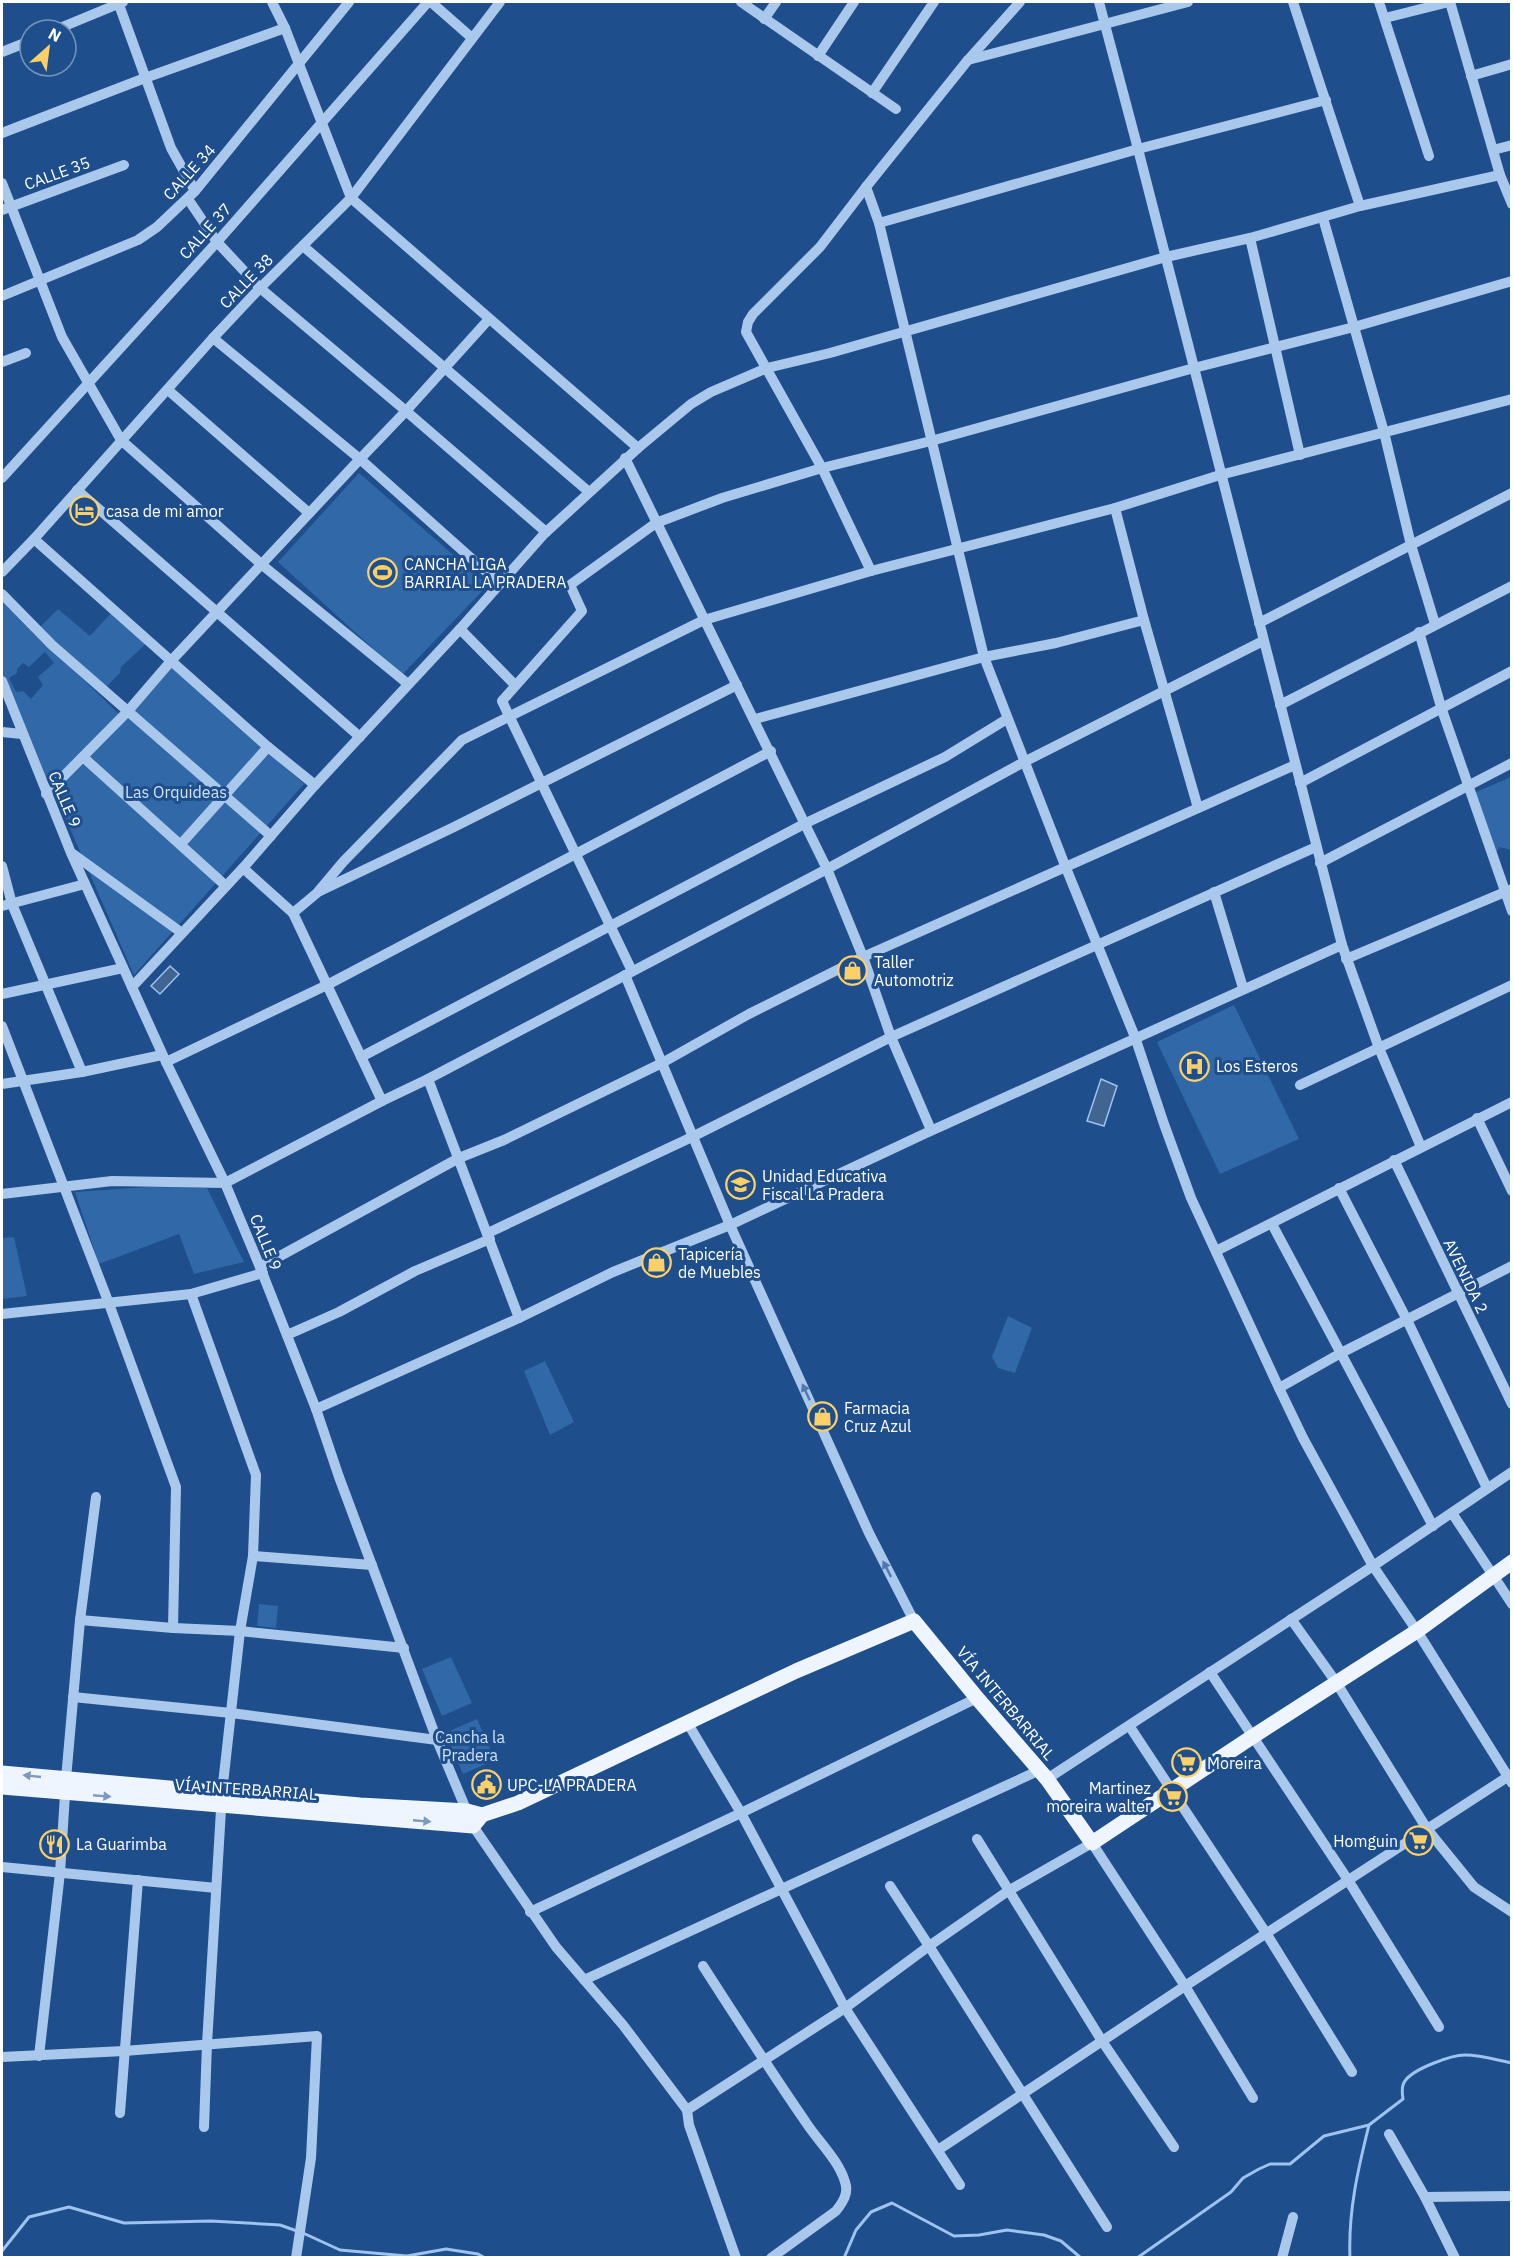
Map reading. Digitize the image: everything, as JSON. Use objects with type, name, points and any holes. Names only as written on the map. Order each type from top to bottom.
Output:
[{"type":"main road","points":[[1092,1843],[1417,1631],[1512,1562]]},
{"type":"main road","name":"VÍA INTERBARRIAL","points":[[2,1786],[65,1786],[474,1818],[518,1803],[796,1671],[914,1621],[1043,1774],[1092,1843]]},
{"type":"main road","name":"VÍA INTERBARRIAL","points":[[2,1773],[65,1786]]},
{"type":"street","points":[[78,20],[120,2],[171,148],[217,242],[260,288],[546,532]]},
{"type":"street","points":[[272,2],[285,28],[351,198],[638,448]]},
{"type":"street","name":"CALLE 34","points":[[2,296],[138,240],[157,227],[192,195],[349,2]]},
{"type":"street","points":[[429,2],[472,38]]},
{"type":"street","name":"CALLE 37","points":[[2,478],[87,382],[217,242],[429,2]]},
{"type":"street","name":"CALLE 38","points":[[2,572],[213,338],[351,198],[500,2]]},
{"type":"street","points":[[741,2],[896,109]]},
{"type":"street","points":[[764,19],[776,2]]},
{"type":"street","points":[[818,56],[854,2]]},
{"type":"street","points":[[872,93],[933,2]]},
{"type":"street","points":[[871,571],[822,468],[746,332],[748,322],[753,314],[820,247],[968,60],[1020,2]]},
{"type":"street","points":[[1098,2],[1166,257],[1342,945],[1379,1048],[1420,1147]]},
{"type":"street","points":[[968,60],[1188,2]]},
{"type":"street","points":[[1293,2],[1360,207]]},
{"type":"street","points":[[1380,2],[1430,156]]},
{"type":"street","points":[[1385,18],[1450,2],[1500,175],[1512,204]]},
{"type":"street","points":[[2,133],[145,78],[285,28]]},
{"type":"street","points":[[2,52],[18,45]]},
{"type":"street","points":[[1471,76],[1512,64]]},
{"type":"street","points":[[879,223],[1138,149],[1326,100]]},
{"type":"street","points":[[1493,150],[1512,145]]},
{"type":"street","name":"CALLE 35","points":[[6,208],[124,165]]},
{"type":"street","points":[[132,987],[243,868],[546,532],[625,458],[692,404],[711,392],[767,368],[1166,257],[1250,238],[1360,207],[1500,175]]},
{"type":"street","points":[[2,183],[6,208],[41,280],[62,337],[121,440],[261,564],[408,684]]},
{"type":"street","points":[[866,186],[879,223],[984,657],[1135,1037],[1167,1135],[1191,1198],[1303,1438],[1373,1566],[1510,1778],[1266,1933],[938,2150]]},
{"type":"street","points":[[1323,218],[1384,432],[1411,545],[1435,624]]},
{"type":"street","points":[[1250,238],[1300,455]]},
{"type":"street","points":[[303,246],[589,492]]},
{"type":"street","points":[[914,1621],[869,1533],[730,1225],[662,1063],[612,927],[502,701],[582,610],[570,585],[656,523],[722,498],[822,468],[931,441],[1274,346],[1354,327],[1512,280]]},
{"type":"street","points":[[46,794],[128,711],[171,661],[406,411],[489,319]]},
{"type":"street","points":[[213,338],[360,459],[500,584]]},
{"type":"street","points":[[2,362],[26,353]]},
{"type":"street","points":[[168,390],[309,513]]},
{"type":"street","points":[[293,913],[317,893],[343,862],[462,740],[704,620],[871,571],[1115,508],[1220,475],[1512,399]]},
{"type":"street","points":[[625,458],[827,869],[863,957],[891,1037],[931,1130]]},
{"type":"street","points":[[76,490],[360,737]]},
{"type":"street","points":[[1258,623],[1512,493]]},
{"type":"street","points":[[1115,508],[1144,620],[1198,808]]},
{"type":"street","points":[[34,538],[268,747],[315,786]]},
{"type":"street","points":[[1280,705],[1512,586]]},
{"type":"street","points":[[2,594],[52,645],[271,836]]},
{"type":"street","points":[[755,719],[984,657],[1056,643],[1144,620]]},
{"type":"street","points":[[460,629],[515,686]]},
{"type":"street","points":[[1419,632],[1468,786],[1509,890],[1512,911]]},
{"type":"street","points":[[2,1194],[112,1181],[225,1183],[827,869],[1024,762],[1263,641]]},
{"type":"street","points":[[1300,783],[1512,671]]},
{"type":"street","name":"CALLE 9","points":[[2,681],[71,853],[164,1058],[225,1183],[316,1409],[437,1740],[474,1818],[530,1912],[623,2025],[687,2110]]},
{"type":"street","points":[[317,893],[737,685]]},
{"type":"street","points":[[361,1057],[806,823],[945,757],[1007,719]]},
{"type":"street","points":[[2,732],[22,734]]},
{"type":"street","points":[[181,844],[268,747]]},
{"type":"street","points":[[2,1084],[164,1058],[327,985],[771,752]]},
{"type":"street","points":[[83,757],[226,886]]},
{"type":"street","points":[[1320,863],[1512,763]]},
{"type":"street","points":[[2,1314],[191,1294],[261,1270],[459,1158],[504,1140],[662,1063],[749,1014],[863,957],[1295,765]]},
{"type":"street","points":[[287,1335],[323,1320],[415,1271],[692,1137],[891,1037],[1316,847]]},
{"type":"street","points":[[71,853],[182,933]]},
{"type":"street","points":[[2,866],[7,905],[47,985],[82,1072]]},
{"type":"street","points":[[243,868],[293,913],[382,1101]]},
{"type":"street","points":[[7,905],[85,884]]},
{"type":"street","points":[[1346,959],[1509,890]]},
{"type":"street","points":[[1214,892],[1243,988]]},
{"type":"street","points":[[316,1409],[519,1318],[613,1272],[730,1225],[931,1130],[1342,945]]},
{"type":"street","points":[[2,994],[123,968]]},
{"type":"street","points":[[1300,1085],[1512,985]]},
{"type":"street","points":[[2,1026],[108,1301],[176,1487],[173,1628]]},
{"type":"street","points":[[428,1079],[519,1318]]},
{"type":"street","points":[[1216,1251],[1512,1102]]},
{"type":"street","points":[[1477,1118],[1512,1191]]},
{"type":"street","name":"AVENIDA 2","points":[[1394,1160],[1512,1404]]},
{"type":"street","points":[[1339,1188],[1407,1320],[1487,1488]]},
{"type":"street","points":[[1272,1224],[1433,1526]]},
{"type":"street","points":[[1279,1388],[1341,1353],[1512,1266]]},
{"type":"street","points":[[191,1294],[256,1475],[253,1556],[240,1631],[222,1800],[204,2127]]},
{"type":"street","points":[[584,1980],[780,1890],[1043,1774],[1130,1727],[1512,1472]]},
{"type":"street","points":[[39,2056],[60,1873],[65,1786],[80,1620],[96,1497]]},
{"type":"street","points":[[1452,1513],[1512,1604]]},
{"type":"street","points":[[253,1556],[372,1565]]},
{"type":"street","points":[[1291,1619],[1336,1682],[1427,1829],[1474,1887],[1512,1912]]},
{"type":"street","points":[[80,1620],[240,1631],[404,1648]]},
{"type":"street","points":[[1210,1672],[1348,1880],[1439,2027]]},
{"type":"street","points":[[73,1697],[231,1713],[437,1740]]},
{"type":"street","points":[[530,1912],[741,1813],[977,1698]]},
{"type":"street","points":[[687,1722],[741,1813],[780,1890],[845,2008],[960,2185]]},
{"type":"street","points":[[1130,1727],[1266,1933],[1352,2072]]},
{"type":"street","points":[[977,1839],[1102,2041],[1174,2147]]},
{"type":"street","points":[[736,2258],[689,2126],[687,2110],[845,2008],[1008,1891],[1092,1843],[1185,1986],[1253,2098]]},
{"type":"street","points":[[2,1867],[216,1888]]},
{"type":"street","points":[[120,2113],[138,1880]]},
{"type":"street","points":[[890,1886],[1107,2227]]},
{"type":"street","points":[[702,1966],[763,2059],[840,2169],[846,2183],[846,2192],[836,2211],[771,2258]]},
{"type":"street","points":[[2,2057],[124,2051],[317,2036],[310,2158],[296,2258]]},
{"type":"street","points":[[1389,2134],[1425,2197],[1455,2258]]},
{"type":"street","points":[[1425,2197],[1512,2196]]},
{"type":"street","points":[[1282,2258],[1293,2217]]},
{"type":"green space","name":"CANCHA LIGA BARRIAL LA PRADERA","points":[[359,473],[488,585],[402,675],[278,562]]},
{"type":"green space","points":[[2,601],[121,716],[49,790],[2,685]],"holes":[[[45,652],[54,663],[38,677],[43,685],[31,699],[23,691],[16,692],[9,678],[17,673],[17,669],[23,663],[29,667]]]},
{"type":"green space","points":[[58,609],[90,636],[114,610],[149,641],[121,667],[120,673],[107,686],[125,707],[39,628]]},
{"type":"green space","name":"Las Orquideas","points":[[170,666],[304,784],[134,975],[54,792]]},
{"type":"green space","points":[[1511,777],[1511,850],[1499,847],[1496,854],[1474,793]]},
{"type":"green space","points":[[1234,1005],[1299,1139],[1220,1174],[1157,1042]]},
{"type":"green space","points":[[148,1187],[207,1188],[244,1262],[194,1274],[179,1234],[99,1264],[75,1192]]},
{"type":"green space","points":[[14,1237],[27,1296],[2,1299],[2,1238]]},
{"type":"green space","points":[[1008,1316],[1032,1328],[1015,1373],[998,1368],[992,1357]]},
{"type":"green space","points":[[545,1361],[574,1422],[550,1435],[524,1371]]},
{"type":"green space","points":[[259,1604],[278,1606],[276,1628],[257,1626]]},
{"type":"green space","points":[[451,1657],[472,1703],[442,1716],[422,1669]]},
{"type":"green space","name":"Cancha la Pradera","points":[[477,1719],[495,1760],[463,1774],[445,1733]]},
{"type":"shaded area","points":[[170,966],[179,974],[160,994],[151,986]]},
{"type":"shaded area","points":[[1101,1079],[1117,1086],[1104,1126],[1087,1121]]},
{"type":"waterway","points":[[1137,2258],[1231,2192],[1243,2178],[1270,2164],[1290,2164],[1324,2136],[1369,2125],[1403,2099],[1402,2087],[1409,2076],[1416,2072],[1442,2060],[1465,2055],[1512,2063]]},
{"type":"waterway","points":[[1350,2258],[1352,2207],[1369,2125]]},
{"type":"waterway","points":[[844,2258],[856,2230],[871,2212],[892,2203],[954,2236],[979,2235],[1007,2230],[1044,2235],[1061,2241],[1081,2258]]},
{"type":"waterway","points":[[2,2251],[29,2217],[69,2207],[124,2223],[211,2221],[280,2225],[297,2231]]},
{"type":"waterway","points":[[303,2233],[340,2250],[407,2256],[446,2249],[478,2254],[485,2258]]},
{"type":"place","name":"casa de mi amor","points":[[85,511]]},
{"type":"place","name":"CANCHA LIGA BARRIAL LA PRADERA","points":[[383,573]]},
{"type":"place","name":"Taller Automotriz","points":[[853,971]]},
{"type":"place","name":"Los Esteros","points":[[1195,1066]]},
{"type":"place","name":"Unidad Educativa Fiscal La Pradera","points":[[741,1185]]},
{"type":"place","name":"Tapicería de Muebles","points":[[657,1263]]},
{"type":"place","name":"Farmacia Cruz Azul","points":[[823,1417]]},
{"type":"place","name":"Moreira","points":[[1186,1763]]},
{"type":"place","name":"UPC-LA PRADERA","points":[[486,1785]]},
{"type":"place","name":"Martinez moreira walter","points":[[1172,1797]]},
{"type":"place","name":"Homguin","points":[[1419,1841]]},
{"type":"place","name":"La Guarimba","points":[[55,1844]]}]
